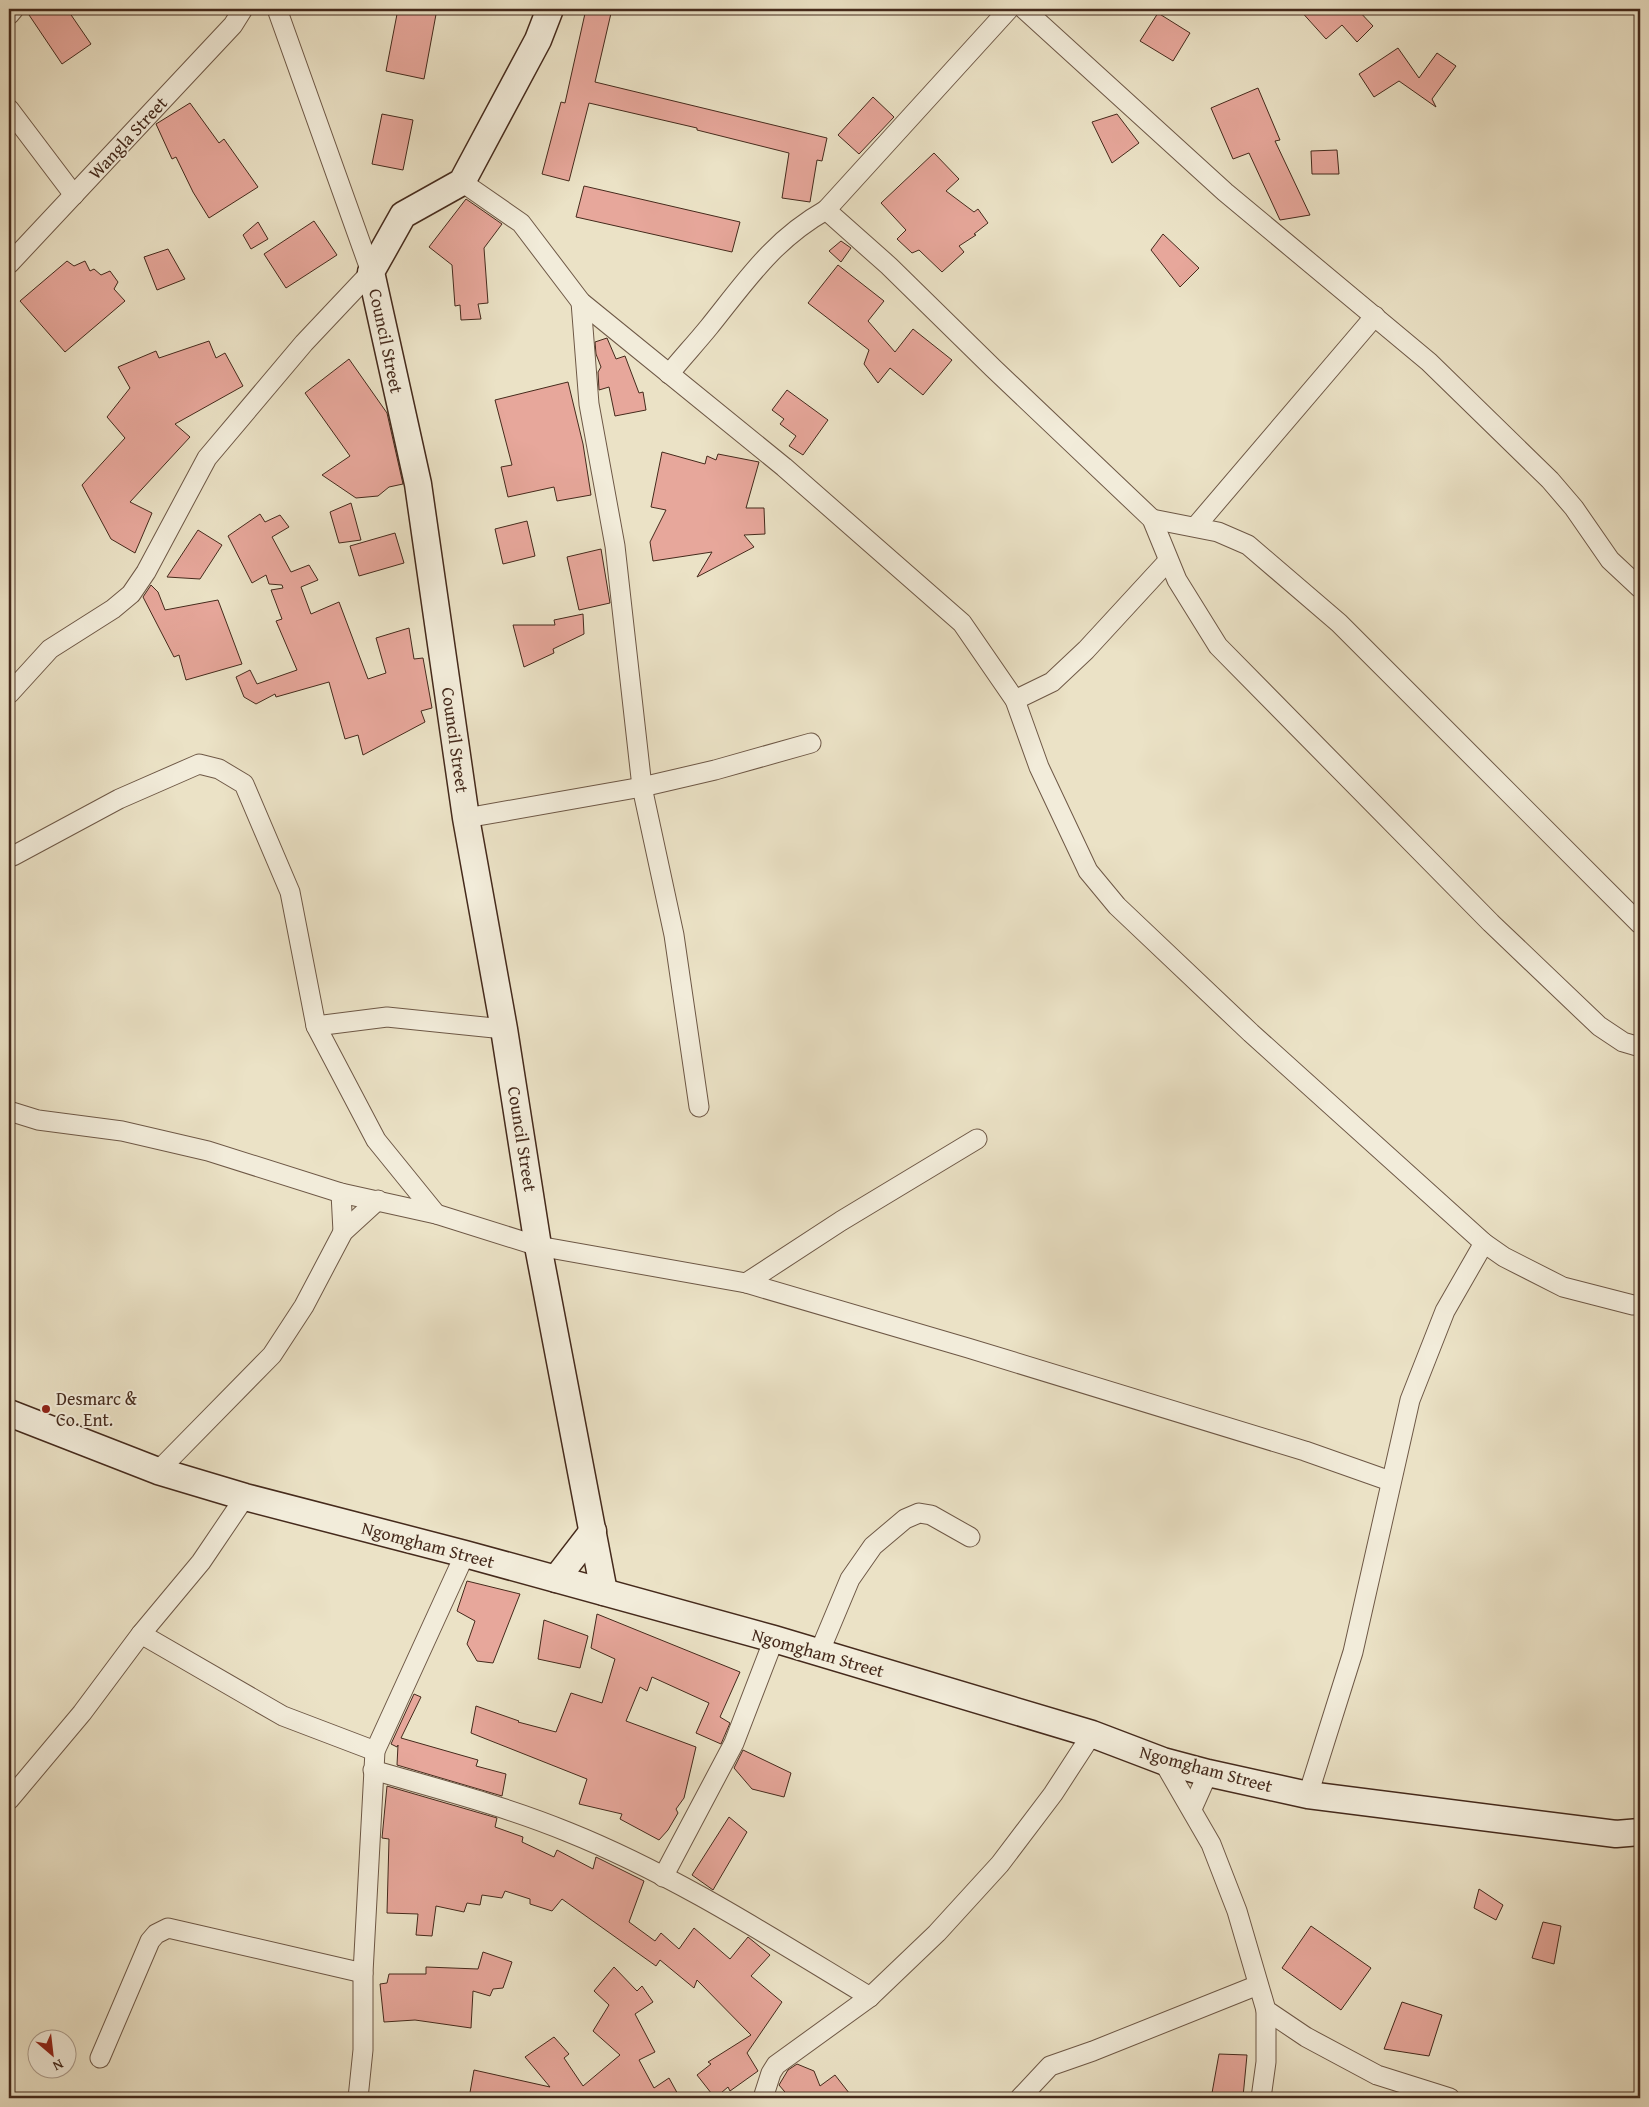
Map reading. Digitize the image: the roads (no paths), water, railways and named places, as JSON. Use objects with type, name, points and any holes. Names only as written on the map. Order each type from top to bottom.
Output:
[{"type":"street","points":[[9,15],[14,9]]},
{"type":"street","name":"Wangla Street","points":[[9,264],[233,24],[243,9]]},
{"type":"street","points":[[9,694],[50,649],[113,609],[131,594],[146,572],[207,458],[304,343],[371,272],[277,9]]},
{"type":"street","points":[[550,9],[538,40],[462,182],[521,223],[581,302],[784,467],[962,623],[1015,700],[1039,767],[1088,871],[1117,906],[1251,1033],[1484,1243],[1504,1257],[1563,1287],[1640,1305]]},
{"type":"street","points":[[669,374],[708,329],[761,260],[803,223],[826,210],[1009,9]]},
{"type":"street","points":[[1024,9],[1225,192],[1429,362],[1550,480],[1574,508],[1610,560],[1640,588]]},
{"type":"street","points":[[9,109],[74,195]]},
{"type":"street","name":"Council Street","points":[[462,182],[403,215],[371,272],[418,484],[466,818],[504,1029],[538,1246],[604,1592]]},
{"type":"street","points":[[826,210],[889,266],[1152,519],[1177,580],[1218,646],[1492,923],[1599,1026],[1624,1042],[1640,1047]]},
{"type":"street","points":[[581,302],[589,404],[615,546],[642,787],[674,935],[699,1107]]},
{"type":"street","points":[[1196,526],[1375,316]]},
{"type":"street","points":[[1152,519],[1196,526],[1218,532],[1248,545],[1339,623],[1640,924]]},
{"type":"street","points":[[1015,700],[1052,682],[1086,650],[1168,561]]},
{"type":"street","points":[[466,818],[642,787],[715,770],[812,743]]},
{"type":"street","points":[[9,856],[13,856],[119,799],[199,764],[219,768],[244,784],[290,892],[316,1026],[376,1140],[436,1214]]},
{"type":"street","points":[[316,1026],[387,1017],[504,1029]]},
{"type":"street","points":[[9,1112],[38,1120],[122,1131],[208,1151],[341,1193],[436,1214],[538,1246],[746,1283],[1240,1431],[1390,1481]]},
{"type":"street","points":[[746,1283],[841,1221],[976,1139]]},
{"type":"street","points":[[341,1193],[343,1232]]},
{"type":"street","points":[[158,1471],[272,1354],[304,1306],[343,1232],[378,1200]]},
{"type":"street","points":[[1308,1795],[1353,1652],[1390,1481],[1410,1400],[1446,1311],[1484,1243]]},
{"type":"street","name":"Ngomgham Street","points":[[9,1413],[158,1471],[245,1497],[465,1554],[774,1639],[1092,1734],[1163,1761],[1208,1773],[1308,1795],[1616,1834],[1640,1832]]},
{"type":"street","points":[[9,1800],[82,1713],[141,1634],[201,1562],[245,1497]]},
{"type":"street","points":[[818,1653],[850,1579],[873,1546],[905,1519],[919,1513],[931,1515],[970,1537]]},
{"type":"street","points":[[556,1579],[593,1531]]},
{"type":"street","points":[[358,2098],[363,2050],[363,1973],[375,1751],[465,1554]]},
{"type":"street","points":[[141,1634],[283,1716],[375,1751]]},
{"type":"street","points":[[663,1877],[734,1743],[774,1639]]},
{"type":"street","points":[[763,2098],[770,2073],[776,2065],[870,1997],[938,1933],[1000,1864],[1053,1794],[1092,1734]]},
{"type":"street","points":[[1163,1761],[1192,1809],[1210,1844],[1237,1911],[1266,2010],[1266,2062],[1261,2098]]},
{"type":"street","points":[[373,1770],[522,1815],[569,1832],[719,1906],[870,1997]]},
{"type":"street","points":[[1192,1809],[1208,1773]]},
{"type":"street","points":[[100,2058],[150,1941],[156,1934],[168,1928],[363,1973]]},
{"type":"street","points":[[1020,2098],[1050,2066],[1093,2051],[1258,1985]]},
{"type":"street","points":[[1266,2010],[1306,2036],[1377,2075],[1450,2098]]},
{"type":"place","name":"Desmarc & Co. Ent.","points":[[46,1409]]}]
